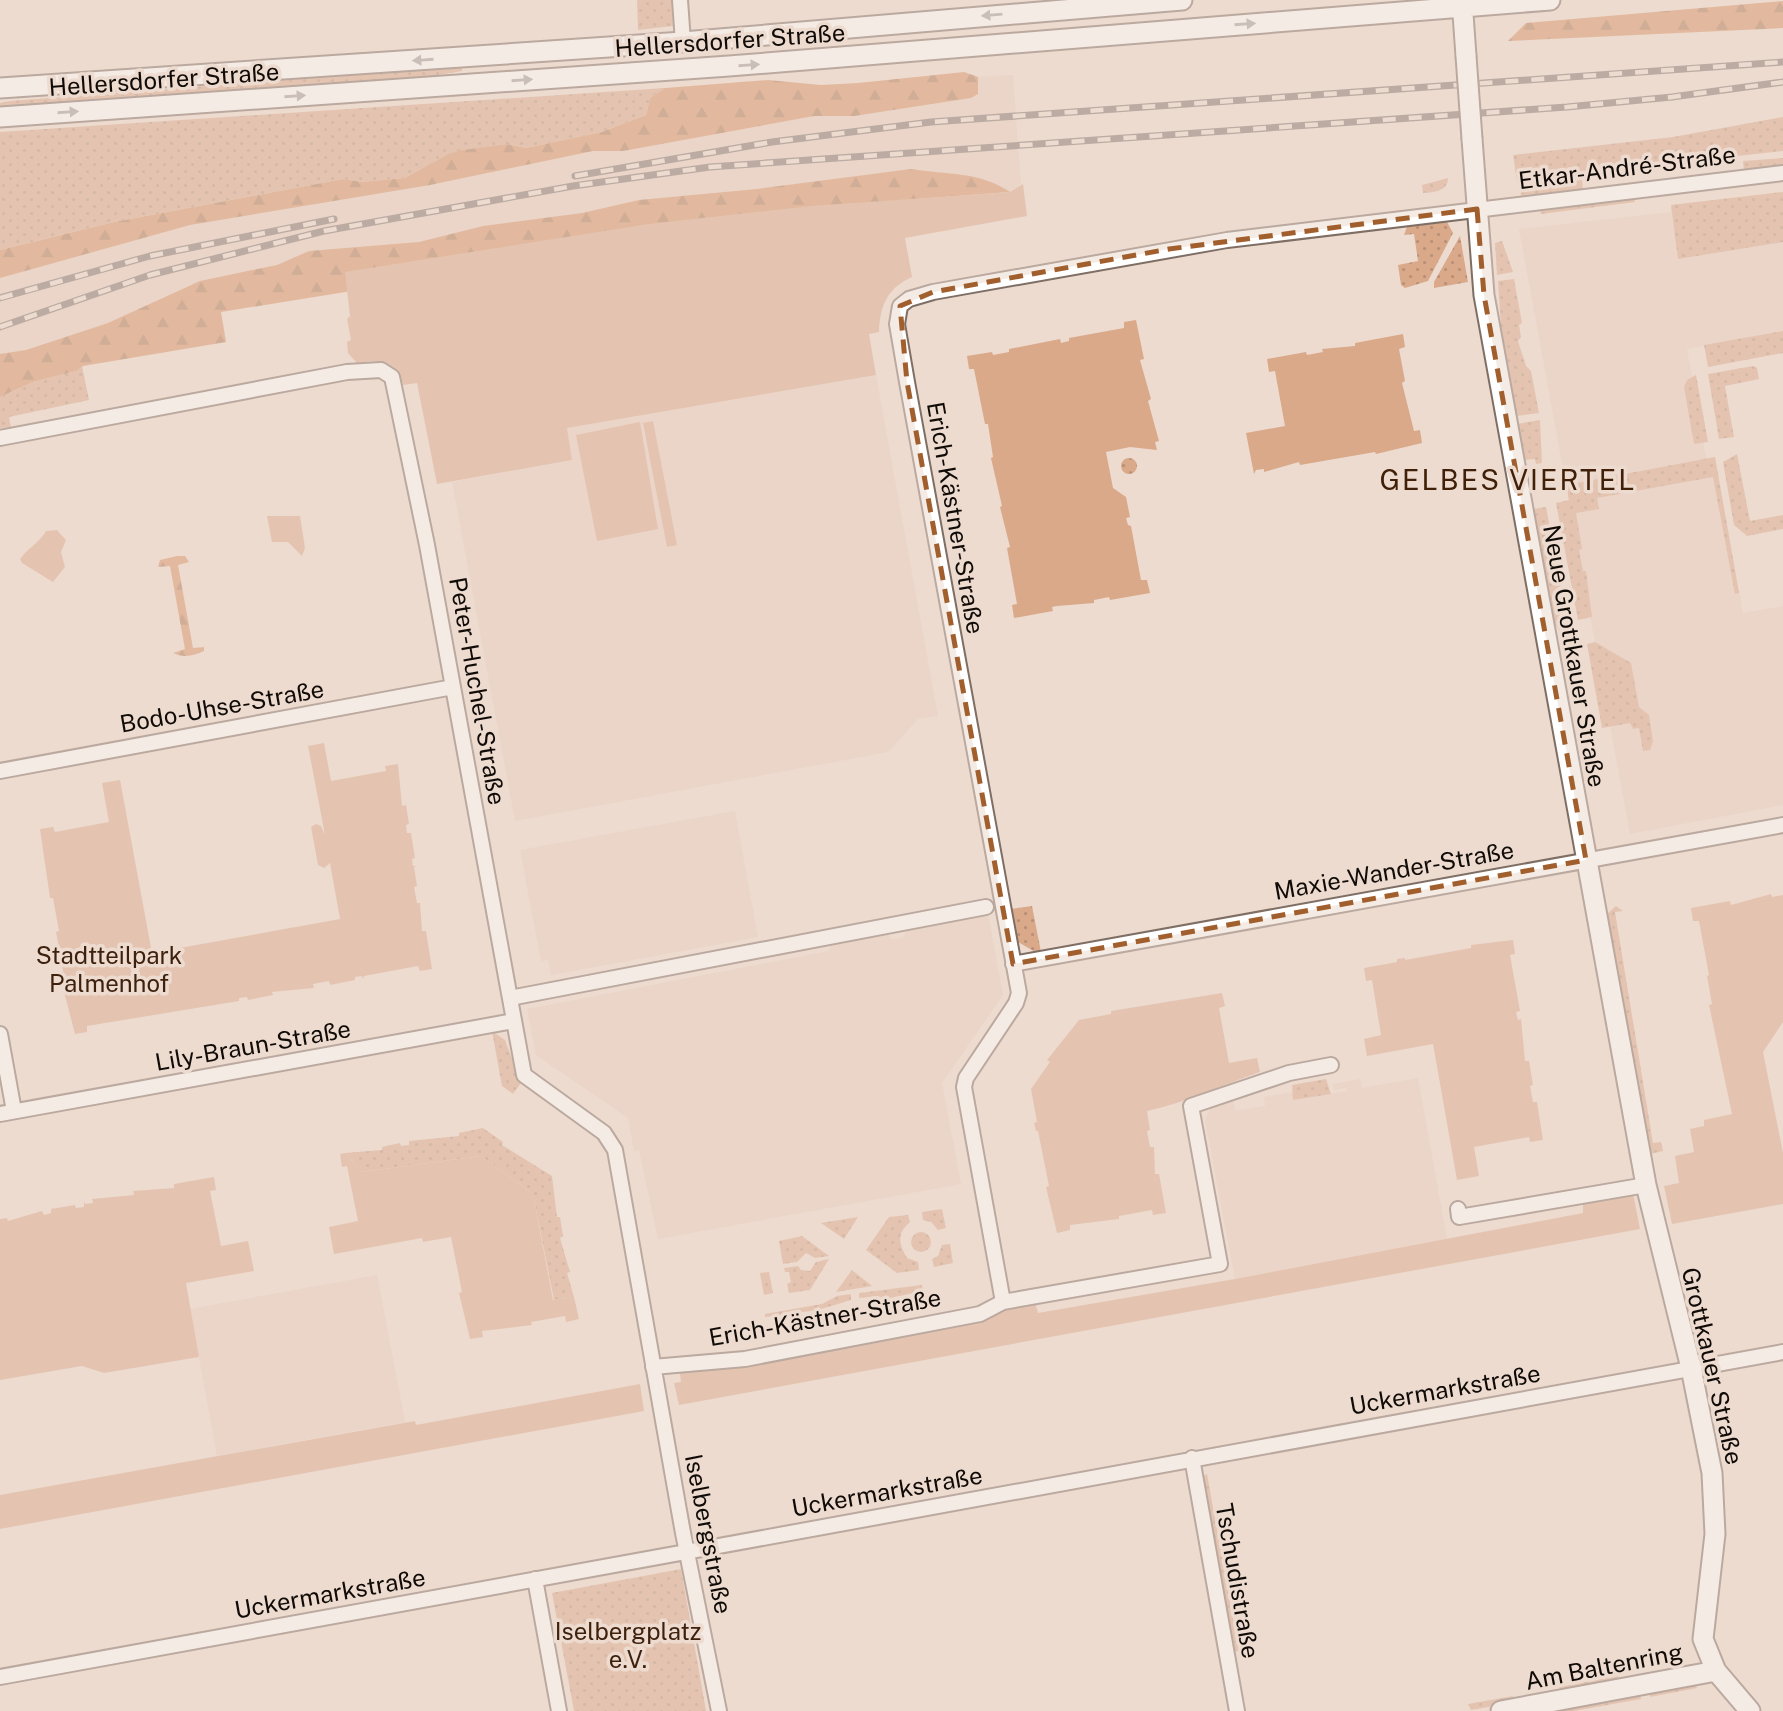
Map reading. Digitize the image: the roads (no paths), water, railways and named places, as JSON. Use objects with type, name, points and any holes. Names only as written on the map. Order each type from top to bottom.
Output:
[{"type":"main road","name":"Hellersdorfer Straße","points":[[0,88],[683,42],[1037,6],[1182,0]]},
{"type":"main road","name":"Hellersdorfer Straße","points":[[0,117],[685,69],[1462,4],[1550,0]]},
{"type":"main road","name":"Neue Grottkauer Straße","points":[[1462,4],[1483,295],[1646,1185]]},
{"type":"main road","points":[[683,42],[685,69]]},
{"type":"main road","name":"Grottkauer Straße","points":[[1646,1185],[1691,1368],[1712,1473],[1715,1534],[1703,1639],[1716,1671],[1750,1711]]},
{"type":"main road","name":"Am Baltenring","points":[[1501,1711],[1716,1671]]},
{"type":"street","points":[[680,0],[683,42]]},
{"type":"street","name":"Etkar-André-Straße","points":[[1477,209],[1783,173]]},
{"type":"street","name":"Erich-Kästner-Straße","points":[[1003,1302],[964,1087],[1016,1003],[1019,993],[907,382],[897,324],[900,306],[909,299],[933,292],[1169,248],[1477,209]]},
{"type":"street","name":"Peter-Huchel-Straße","points":[[0,438],[347,372],[368,369],[388,373],[396,387],[524,1075],[604,1133],[615,1150],[653,1367]]},
{"type":"street","name":"Bodo-Uhse-Straße","points":[[0,771],[453,687]]},
{"type":"street","name":"Maxie-Wander-Straße","points":[[1013,964],[1783,825]]},
{"type":"street","points":[[510,998],[986,907]]},
{"type":"street","name":"Lily-Braun-Straße","points":[[7,1112],[514,1021]]},
{"type":"street","points":[[0,1034],[7,1112]]},
{"type":"street","name":"Erich-Kästner-Straße","points":[[653,1367],[745,1359],[980,1314],[1003,1302],[1220,1264],[1191,1106],[1289,1073],[1331,1065]]},
{"type":"street","points":[[1458,1209],[1459,1217],[1646,1185]]},
{"type":"street","name":"Uckermarkstraße","points":[[0,1677],[1192,1458],[1783,1353]]},
{"type":"street","name":"Iselbergstraße","points":[[653,1367],[719,1711]]},
{"type":"street","name":"Tschudistraße","points":[[1192,1458],[1237,1711]]},
{"type":"street","points":[[535,1579],[559,1711]]},
{"type":"railway","points":[[575,176],[772,142],[931,122],[1783,62]]},
{"type":"railway","points":[[0,327],[150,275],[324,231],[573,186],[710,167],[1567,107],[1672,97],[1783,82]]},
{"type":"railway","points":[[0,298],[150,256],[334,219]]},
{"type":"district","name":"GELBES VIERTEL","points":[[1508,480]]},
{"type":"park label","name":"Stadtteilpark Palmenhof","points":[[109,970]]},
{"type":"park label","name":"Iselbergplatz e.V.","points":[[628,1646]]}]
